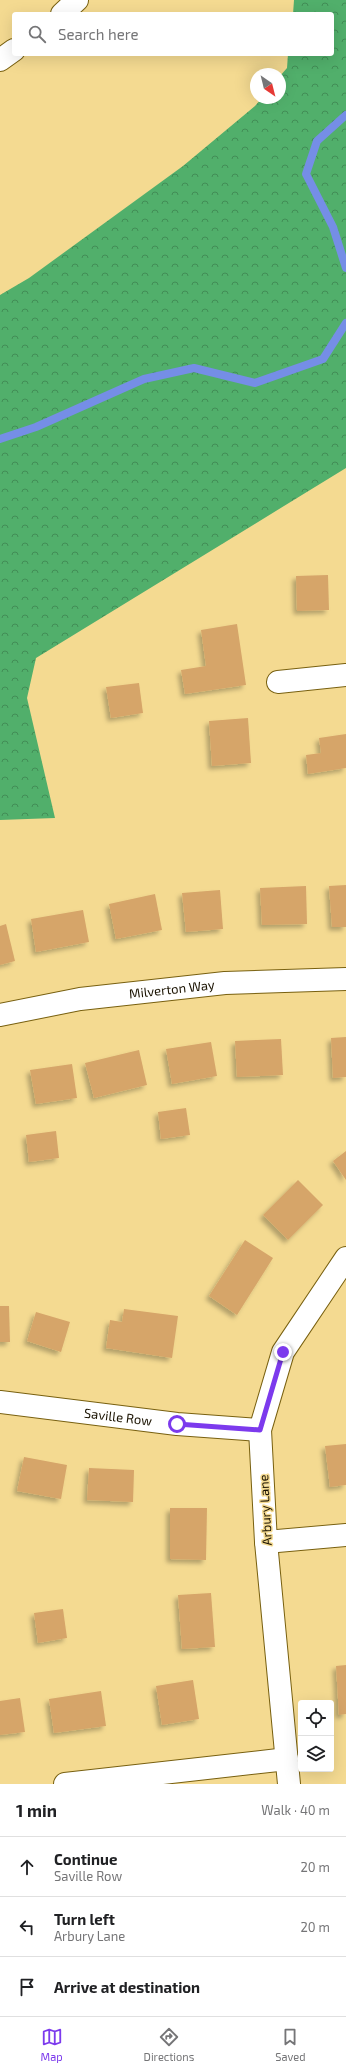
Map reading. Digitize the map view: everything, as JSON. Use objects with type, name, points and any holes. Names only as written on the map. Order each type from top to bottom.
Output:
[{"type":"street","points":[[64,12],[77,0]]},
{"type":"street","points":[[0,60],[12,51]]},
{"type":"street","points":[[278,682],[346,675]]},
{"type":"street","name":"Milverton Way","points":[[0,1014],[80,999],[225,983],[346,979]]},
{"type":"street","name":"Arbury Lane","points":[[289,1784],[266,1542],[260,1430],[283,1352],[346,1258]]},
{"type":"street","name":"Saville Row","points":[[0,1402],[177,1424],[260,1430]]},
{"type":"street","points":[[266,1542],[346,1535]]},
{"type":"street","points":[[65,1784],[287,1759]]},
{"type":"green space","points":[[294,0],[346,0],[346,468],[36,658],[27,698],[55,818],[0,820],[0,295],[29,278],[183,166],[257,104],[286,104],[286,69],[288,56],[334,56],[334,12],[293,12]]},
{"type":"building","points":[[328,575],[329,610],[297,611],[296,576]]},
{"type":"building","points":[[237,624],[246,685],[185,694],[181,670],[206,666],[201,630]]},
{"type":"building","points":[[139,683],[143,713],[111,718],[106,687]]},
{"type":"building","points":[[248,718],[251,763],[212,766],[209,721]]},
{"type":"building","points":[[346,734],[346,768],[308,774],[306,755],[321,753],[319,738]]},
{"type":"building","points":[[346,885],[346,927],[332,927],[329,886]]},
{"type":"building","points":[[306,886],[307,924],[262,925],[260,888]]},
{"type":"building","points":[[220,890],[223,929],[186,932],[182,893]]},
{"type":"building","points":[[155,894],[162,930],[116,939],[109,904]]},
{"type":"building","points":[[83,910],[89,942],[36,952],[31,919]]},
{"type":"building","points":[[6,924],[15,961],[0,965],[0,926]]},
{"type":"building","points":[[346,1037],[346,1077],[333,1078],[331,1038]]},
{"type":"building","points":[[281,1039],[283,1075],[237,1077],[235,1041]]},
{"type":"building","points":[[211,1042],[217,1076],[172,1084],[166,1049]]},
{"type":"building","points":[[139,1050],[147,1085],[94,1098],[85,1063]]},
{"type":"building","points":[[72,1064],[77,1098],[36,1104],[30,1070]]},
{"type":"building","points":[[186,1108],[190,1135],[161,1139],[158,1112]]},
{"type":"building","points":[[56,1131],[59,1158],[29,1162],[26,1135]]},
{"type":"building","points":[[346,1151],[346,1180],[333,1161]]},
{"type":"building","points":[[298,1180],[323,1205],[288,1240],[263,1215]]},
{"type":"building","points":[[245,1240],[273,1258],[237,1315],[209,1296]]},
{"type":"building","points":[[0,1306],[9,1306],[10,1342],[0,1342]]},
{"type":"building","points":[[124,1309],[178,1316],[172,1358],[106,1348],[110,1320],[122,1322]]},
{"type":"building","points":[[36,1312],[70,1322],[61,1352],[27,1341]]},
{"type":"building","points":[[346,1444],[346,1485],[330,1487],[325,1446]]},
{"type":"building","points":[[24,1457],[67,1465],[61,1499],[17,1491]]},
{"type":"building","points":[[89,1468],[134,1470],[133,1502],[87,1500]]},
{"type":"building","points":[[170,1508],[207,1508],[206,1560],[170,1559]]},
{"type":"building","points":[[211,1593],[215,1647],[182,1649],[178,1595]]},
{"type":"building","points":[[63,1609],[67,1638],[38,1643],[34,1613]]},
{"type":"building","points":[[346,1665],[346,1714],[339,1715],[336,1666]]},
{"type":"building","points":[[193,1680],[199,1719],[162,1725],[156,1686]]},
{"type":"building","points":[[101,1691],[106,1726],[54,1733],[49,1699]]},
{"type":"building","points":[[20,1698],[25,1732],[0,1735],[0,1701]]},
{"type":"waterway","points":[[346,115],[317,141],[306,174],[333,227],[346,268]]},
{"type":"waterway","points":[[0,439],[36,427],[144,379],[194,368],[255,383],[323,359],[346,323]]},
{"type":"route","points":[[177,1424],[260,1430],[283,1352]]}]
